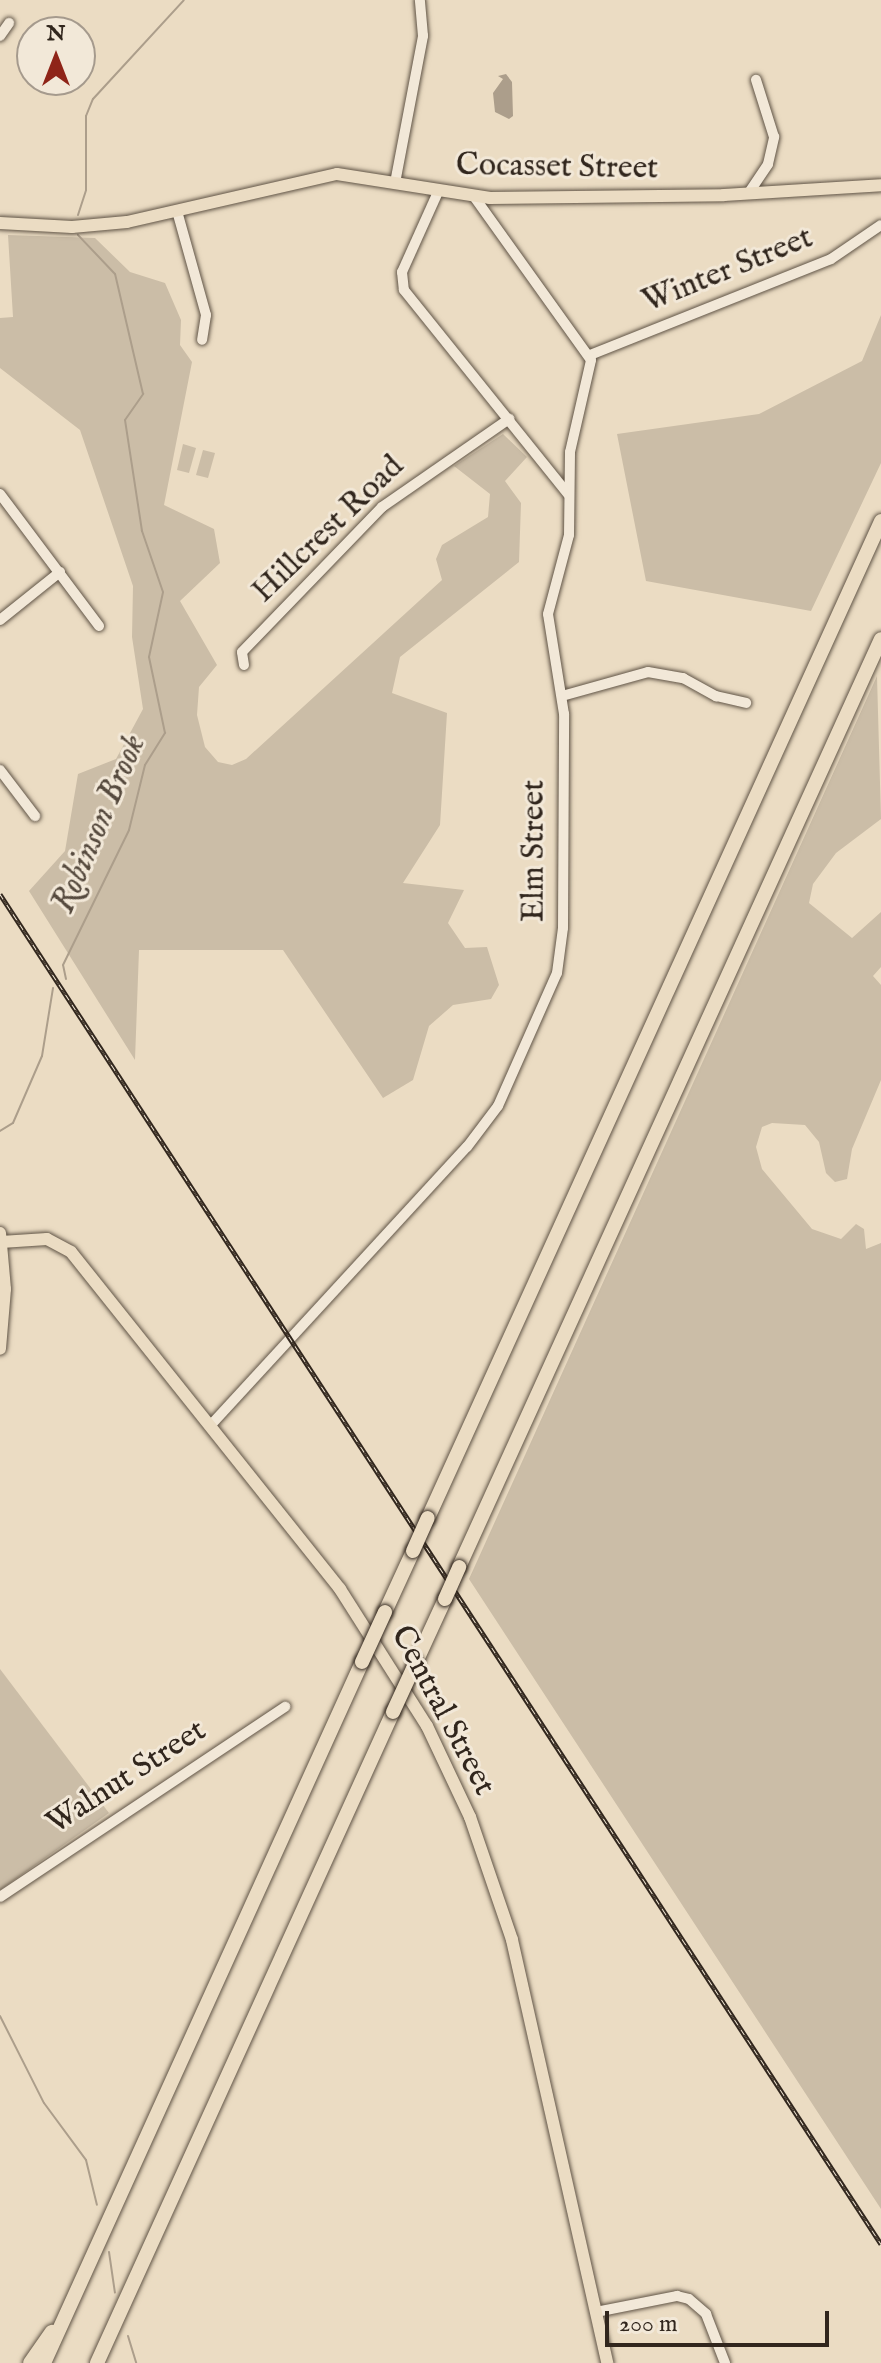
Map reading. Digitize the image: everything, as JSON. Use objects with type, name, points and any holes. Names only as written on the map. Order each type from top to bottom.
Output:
[{"type":"highway","points":[[44,2363],[881,521]]},
{"type":"highway","points":[[97,2363],[881,639]]},
{"type":"highway","points":[[30,2363],[69,2309]]},
{"type":"main road","name":"Cocasset Street","points":[[0,223],[91,226],[177,211],[320,175],[395,183],[475,198],[748,194],[881,185]]},
{"type":"main road","name":"Central Street","points":[[1,1238],[47,1239],[68,1249],[362,1619],[413,1700],[462,1800],[497,1891],[530,2004],[607,2363]]},
{"type":"main road","points":[[0,1349],[5,1296],[1,1238]]},
{"type":"street","points":[[395,183],[423,36],[420,0]]},
{"type":"street","points":[[0,36],[9,23]]},
{"type":"street","points":[[748,194],[768,164],[774,137],[756,80]]},
{"type":"street","points":[[438,192],[402,272],[404,290],[568,494]]},
{"type":"street","points":[[475,198],[590,355]]},
{"type":"street","points":[[177,211],[206,315],[202,340]]},
{"type":"street","name":"Winter Street","points":[[590,355],[831,259],[881,225]]},
{"type":"street","name":"Elm Street","points":[[210,1426],[467,1147],[498,1106],[536,1029],[557,973],[563,928],[562,696],[551,655],[548,614],[569,535],[572,438],[590,355]]},
{"type":"street","name":"Hillcrest Road","points":[[244,665],[242,652],[382,507],[509,419]]},
{"type":"street","points":[[0,494],[99,626]]},
{"type":"street","points":[[0,620],[60,572]]},
{"type":"street","points":[[562,696],[648,672],[683,678],[716,696],[746,703]]},
{"type":"street","points":[[0,770],[35,816]]},
{"type":"street","name":"Walnut Street","points":[[0,1897],[285,1707]]},
{"type":"street","points":[[596,2312],[677,2296],[689,2299],[706,2314],[725,2363]]},
{"type":"shaded area","points":[[506,74],[512,82],[513,116],[509,119],[495,112],[493,93],[503,79],[498,76]]},
{"type":"shaded area","points":[[8,235],[95,238],[130,272],[165,283],[181,320],[180,345],[192,362],[164,505],[214,529],[220,563],[180,601],[217,665],[199,687],[197,715],[205,747],[218,762],[232,765],[246,759],[442,580],[436,559],[442,545],[488,517],[490,494],[454,466],[503,434],[527,457],[505,481],[521,503],[519,562],[400,657],[392,693],[447,713],[440,825],[403,883],[464,890],[448,923],[465,948],[487,947],[499,985],[491,999],[453,1005],[429,1026],[413,1080],[383,1098],[283,950],[139,950],[135,1060],[29,891],[65,851],[78,774],[116,759],[143,709],[132,637],[133,586],[80,430],[0,368],[0,318],[13,317]]},
{"type":"shaded area","points":[[881,315],[881,463],[811,611],[646,581],[617,434],[759,414],[862,361]]},
{"type":"shaded area","points":[[183,444],[196,448],[189,473],[177,470]]},
{"type":"shaded area","points":[[203,450],[215,453],[208,478],[196,475]]},
{"type":"shaded area","points":[[877,676],[881,819],[836,853],[813,884],[809,903],[852,938],[881,912],[881,967],[873,976],[881,985],[881,1080],[852,1149],[847,1179],[835,1182],[826,1173],[819,1142],[805,1125],[772,1123],[762,1127],[756,1147],[762,1169],[812,1229],[841,1239],[856,1224],[864,1229],[866,1249],[881,1243],[881,2209],[469,1579]]},
{"type":"shaded area","points":[[0,1669],[109,1813],[0,1890]]},
{"type":"waterway","name":"Robinson Brook","points":[[78,215],[86,190],[86,116],[93,99],[184,0]]},
{"type":"waterway","name":"Robinson Brook","points":[[66,979],[63,965],[129,830],[145,765],[165,733],[149,657],[163,592],[142,531],[125,420],[143,394],[115,274],[78,235]]},
{"type":"waterway","name":"Robinson Brook","points":[[0,1131],[13,1123],[42,1056],[53,988]]},
{"type":"waterway","name":"Robinson Brook","points":[[0,2016],[44,2103],[86,2160],[97,2205]]},
{"type":"waterway","name":"Robinson Brook","points":[[109,2252],[115,2293]]},
{"type":"waterway","name":"Robinson Brook","points":[[128,2336],[136,2363]]},
{"type":"railway","points":[[0,894],[881,2244]]}]
